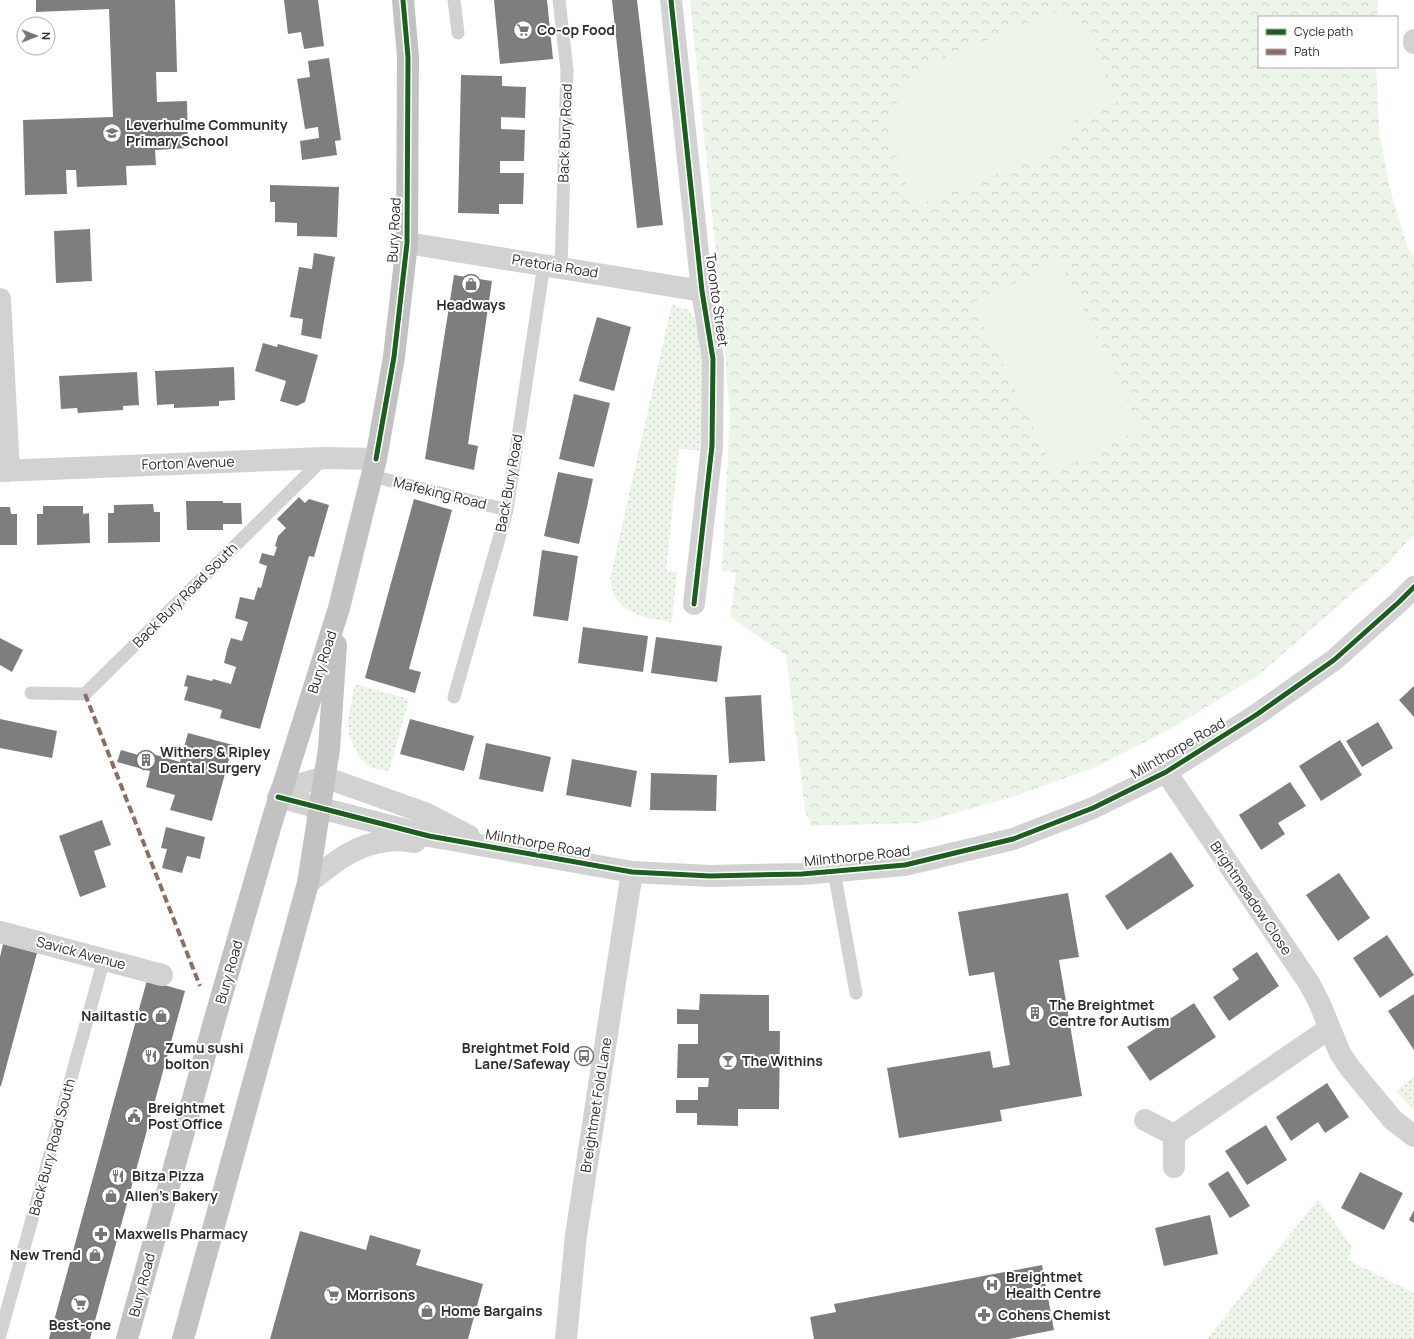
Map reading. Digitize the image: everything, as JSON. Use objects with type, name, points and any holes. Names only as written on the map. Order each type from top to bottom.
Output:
[{"type":"highway","name":"Bury Road","points":[[127,1339],[214,1022],[280,794],[338,608],[374,468],[394,357],[407,243],[408,57],[404,0]]},
{"type":"highway","name":"Bury Road","points":[[183,1339],[308,883],[330,732],[338,608]]},
{"type":"street","name":"Toronto Street","points":[[671,0],[702,291],[713,359],[712,446],[694,604]]},
{"type":"street","name":"Pretoria Road","points":[[407,243],[702,291]]},
{"type":"street","points":[[0,299],[4,471]]},
{"type":"street","name":"Forton Avenue","points":[[4,471],[324,458],[374,468]]},
{"type":"street","name":"Milnthorpe Road","points":[[280,794],[319,807],[429,836],[632,872],[710,876],[802,874],[905,865],[1013,839],[1093,808],[1166,772],[1256,715],[1334,660],[1399,602],[1414,586]]},
{"type":"street","name":"Brightmeadow Close","points":[[1166,772],[1309,983],[1319,1002],[1340,1053],[1350,1068],[1393,1120],[1414,1136]]},
{"type":"street","points":[[280,794],[324,777],[425,813],[490,847]]},
{"type":"street","points":[[308,883],[346,853],[366,845],[388,840],[490,847]]},
{"type":"street","name":"Breightmet Fold Lane","points":[[566,1339],[576,1235],[632,872]]},
{"type":"street","name":"Savick Avenue","points":[[0,932],[162,975]]},
{"type":"street","points":[[1174,1135],[1330,1028]]},
{"type":"street","points":[[1145,1120],[1174,1135]]},
{"type":"street","points":[[1174,1135],[1174,1167]]},
{"type":"lane","points":[[454,0],[458,33]]},
{"type":"lane","name":"Back Bury Road","points":[[454,697],[507,510],[552,266],[567,70],[559,0]]},
{"type":"lane","name":"Back Bury Road South","points":[[31,693],[85,694],[324,458]]},
{"type":"lane","name":"Mafeking Road","points":[[374,468],[507,510]]},
{"type":"lane","points":[[834,871],[856,993]]},
{"type":"lane","name":"Back Bury Road South","points":[[0,1335],[104,959]]},
{"type":"green space","points":[[690,0],[1378,0],[1377,16],[1258,16],[1258,68],[1376,68],[1379,132],[1391,193],[1408,248],[1414,257],[1414,534],[1390,561],[1256,677],[1170,729],[1098,766],[1019,795],[920,823],[811,826],[805,810],[786,655],[730,617],[736,573],[722,571],[730,415],[720,292]]},
{"type":"green space","points":[[1055,12],[1075,16],[1087,27],[1116,103],[1075,118],[1061,149],[914,207],[886,125],[913,71]]},
{"type":"green space","points":[[1060,261],[1141,429],[1055,472],[973,303]]},
{"type":"green space","points":[[672,304],[688,310],[710,340],[705,451],[679,449],[666,570],[677,572],[672,622],[631,612],[619,602],[614,595],[610,579]]},
{"type":"green space","points":[[355,684],[409,699],[389,771],[371,768],[359,757],[349,735],[348,720]]},
{"type":"green space","points":[[1414,1077],[1414,1110],[1396,1091]]},
{"type":"green space","points":[[1318,1199],[1352,1247],[1348,1260],[1414,1293],[1414,1339],[1207,1339]]},
{"type":"building","points":[[36,0],[175,0],[177,72],[156,72],[157,102],[187,101],[188,148],[155,150],[156,165],[126,166],[127,185],[77,187],[76,170],[66,170],[67,194],[25,195],[23,120],[113,117],[109,9],[36,12]]},
{"type":"building","points":[[284,0],[318,0],[324,46],[304,49],[301,32],[288,34]]},
{"type":"building","name":"Co-op Food","points":[[494,0],[547,0],[553,59],[500,64]]},
{"type":"building","points":[[612,0],[637,0],[663,225],[637,228]]},
{"type":"building","points":[[329,58],[341,140],[335,141],[337,155],[302,160],[300,141],[319,138],[318,127],[305,129],[297,79],[310,77],[308,61]]},
{"type":"building","points":[[461,75],[502,76],[502,86],[526,87],[525,118],[501,117],[501,129],[525,130],[524,161],[500,161],[500,173],[524,173],[523,204],[499,204],[499,214],[458,213]]},
{"type":"building","points":[[270,185],[339,187],[337,237],[297,236],[297,223],[275,222],[275,202],[270,202]]},
{"type":"building","points":[[90,229],[92,281],[56,283],[54,231]]},
{"type":"building","points":[[314,253],[335,257],[321,339],[301,335],[303,319],[290,317],[299,267],[312,269]]},
{"type":"building","points":[[454,275],[492,281],[468,444],[478,446],[474,470],[425,459]]},
{"type":"building","points":[[597,317],[631,327],[614,391],[579,381]]},
{"type":"building","points":[[263,343],[277,347],[278,344],[318,355],[305,402],[297,406],[280,401],[286,381],[255,371]]},
{"type":"building","points":[[234,367],[235,400],[219,401],[219,406],[174,408],[174,404],[157,405],[155,371]]},
{"type":"building","points":[[137,372],[139,405],[123,406],[123,410],[78,413],[77,408],[61,409],[59,376]]},
{"type":"building","points":[[574,394],[610,403],[594,467],[559,459]]},
{"type":"building","points":[[558,472],[593,479],[579,544],[544,536]]},
{"type":"building","points":[[299,497],[305,503],[309,499],[329,505],[314,557],[309,556],[260,729],[220,718],[222,710],[184,700],[188,687],[184,686],[187,675],[212,681],[213,679],[231,684],[236,667],[224,663],[227,650],[231,638],[242,641],[248,622],[235,618],[240,597],[254,600],[258,587],[261,588],[267,566],[259,563],[262,553],[274,556],[278,536],[286,528],[277,519]]},
{"type":"building","points":[[414,499],[452,510],[409,669],[421,672],[415,693],[365,678]]},
{"type":"building","points":[[186,501],[223,501],[223,503],[241,503],[242,524],[223,524],[223,530],[187,530]]},
{"type":"building","points":[[153,504],[154,512],[160,512],[160,542],[108,543],[108,513],[114,513],[114,505]]},
{"type":"building","points":[[43,506],[83,506],[83,514],[89,513],[90,543],[37,545],[37,514],[43,514]]},
{"type":"building","points":[[0,507],[10,507],[11,514],[17,514],[17,545],[0,545]]},
{"type":"building","points":[[542,550],[578,556],[568,621],[533,616]]},
{"type":"building","points":[[583,627],[648,636],[643,672],[578,663]]},
{"type":"building","points":[[656,637],[722,646],[717,682],[651,673]]},
{"type":"building","points":[[0,638],[23,650],[12,672],[0,665]]},
{"type":"building","points":[[1414,686],[1414,717],[1399,700]]},
{"type":"building","points":[[761,695],[765,761],[729,763],[725,697]]},
{"type":"building","points":[[0,719],[57,731],[52,758],[0,748]]},
{"type":"building","points":[[410,719],[474,736],[464,771],[400,754]]},
{"type":"building","points":[[1378,722],[1393,748],[1362,767],[1346,741]]},
{"type":"building","name":"Withers & Ripley Dental Surgery","points":[[188,733],[233,745],[212,821],[170,810],[175,795],[146,787],[150,771],[117,762],[121,750],[152,759],[153,754],[180,762]]},
{"type":"building","points":[[1340,740],[1362,775],[1321,801],[1299,766]]},
{"type":"building","points":[[486,743],[551,757],[543,792],[479,779]]},
{"type":"building","points":[[572,759],[637,771],[631,807],[566,795]]},
{"type":"building","points":[[651,773],[717,775],[716,811],[650,810]]},
{"type":"building","points":[[1290,782],[1306,806],[1278,823],[1285,834],[1261,850],[1239,815]]},
{"type":"building","points":[[102,820],[111,845],[94,851],[106,887],[80,897],[59,836]]},
{"type":"building","points":[[166,827],[205,837],[200,859],[187,856],[182,873],[162,868],[167,849],[161,848]]},
{"type":"building","points":[[1171,852],[1194,886],[1127,930],[1105,896]]},
{"type":"building","points":[[1339,873],[1370,918],[1338,941],[1306,895]]},
{"type":"building","name":"The Breightmet Centre for Autism","points":[[1068,893],[1079,957],[1059,960],[1082,1096],[1000,1110],[1002,1121],[899,1138],[887,1068],[990,1051],[993,1068],[1010,1065],[994,972],[969,976],[958,912]]},
{"type":"building","points":[[1387,935],[1414,975],[1380,998],[1353,958]]},
{"type":"building","points":[[3,944],[37,953],[0,1086],[0,957]]},
{"type":"building","points":[[1257,952],[1279,986],[1229,1021],[1213,997],[1239,979],[1232,969]]},
{"type":"building","points":[[147,980],[185,991],[90,1339],[49,1339]]},
{"type":"building","name":"The Withins","points":[[700,994],[769,995],[769,1031],[780,1031],[779,1109],[738,1109],[738,1126],[697,1125],[697,1113],[676,1113],[676,1100],[698,1100],[698,1087],[708,1087],[709,1078],[677,1078],[678,1044],[698,1044],[698,1024],[677,1024],[677,1009],[699,1010]]},
{"type":"building","points":[[1414,994],[1414,1050],[1388,1011]]},
{"type":"building","points":[[1194,1003],[1216,1037],[1150,1081],[1127,1047]]},
{"type":"building","points":[[1327,1083],[1349,1117],[1325,1133],[1318,1122],[1291,1141],[1276,1117]]},
{"type":"building","points":[[1266,1125],[1287,1160],[1247,1185],[1225,1151]]},
{"type":"building","points":[[1228,1171],[1250,1206],[1230,1218],[1208,1184]]},
{"type":"building","points":[[1360,1172],[1403,1193],[1384,1230],[1341,1208]]},
{"type":"building","points":[[1414,1210],[1414,1223],[1409,1220]]},
{"type":"building","points":[[1210,1215],[1218,1254],[1164,1266],[1155,1228]]},
{"type":"building","points":[[300,1231],[366,1250],[370,1235],[421,1250],[416,1265],[483,1284],[468,1339],[270,1339]]},
{"type":"building","name":"Breightmet Health Centre","points":[[1042,1265],[1054,1330],[1009,1339],[814,1339],[810,1317],[836,1312],[834,1304]]},
{"type":"marked path","points":[[85,694],[200,986]]},
{"type":"cycle path","points":[[376,459],[394,357],[407,243],[408,57],[403,0]]},
{"type":"cycle path","points":[[671,0],[702,291],[713,359],[712,446],[694,604]]},
{"type":"cycle path","points":[[278,797],[429,836],[632,872],[710,876],[802,874],[905,865],[1013,839],[1093,808],[1166,772],[1256,715],[1334,660],[1414,587]]},
{"type":"place","name":"Co-op Food","points":[[523,30]]},
{"type":"place","name":"Leverhulme Community Primary School","points":[[112,133]]},
{"type":"place","name":"Headways","points":[[471,284]]},
{"type":"place","name":"Withers & Ripley Dental Surgery","points":[[146,760]]},
{"type":"place","name":"The Breightmet Centre for Autism","points":[[1035,1013]]},
{"type":"place","name":"Nailtastic","points":[[161,1016]]},
{"type":"place","name":"Zumu sushi bolton","points":[[151,1056]]},
{"type":"place","name":"Breightmet Fold Lane/Safeway","points":[[584,1056]]},
{"type":"place","name":"The Withins","points":[[728,1061]]},
{"type":"place","name":"Breightmet Post Office","points":[[134,1116]]},
{"type":"place","name":"Bitza Pizza","points":[[118,1176]]},
{"type":"place","name":"Allen's Bakery","points":[[111,1196]]},
{"type":"place","name":"Maxwells Pharmacy","points":[[101,1234]]},
{"type":"place","name":"New Trend","points":[[95,1255]]},
{"type":"place","name":"Breightmet Health Centre","points":[[992,1285]]},
{"type":"place","name":"Morrisons","points":[[333,1295]]},
{"type":"place","name":"Best-one","points":[[80,1304]]},
{"type":"place","name":"Home Bargains","points":[[427,1311]]},
{"type":"place","name":"Cohens Chemist","points":[[984,1315]]}]
